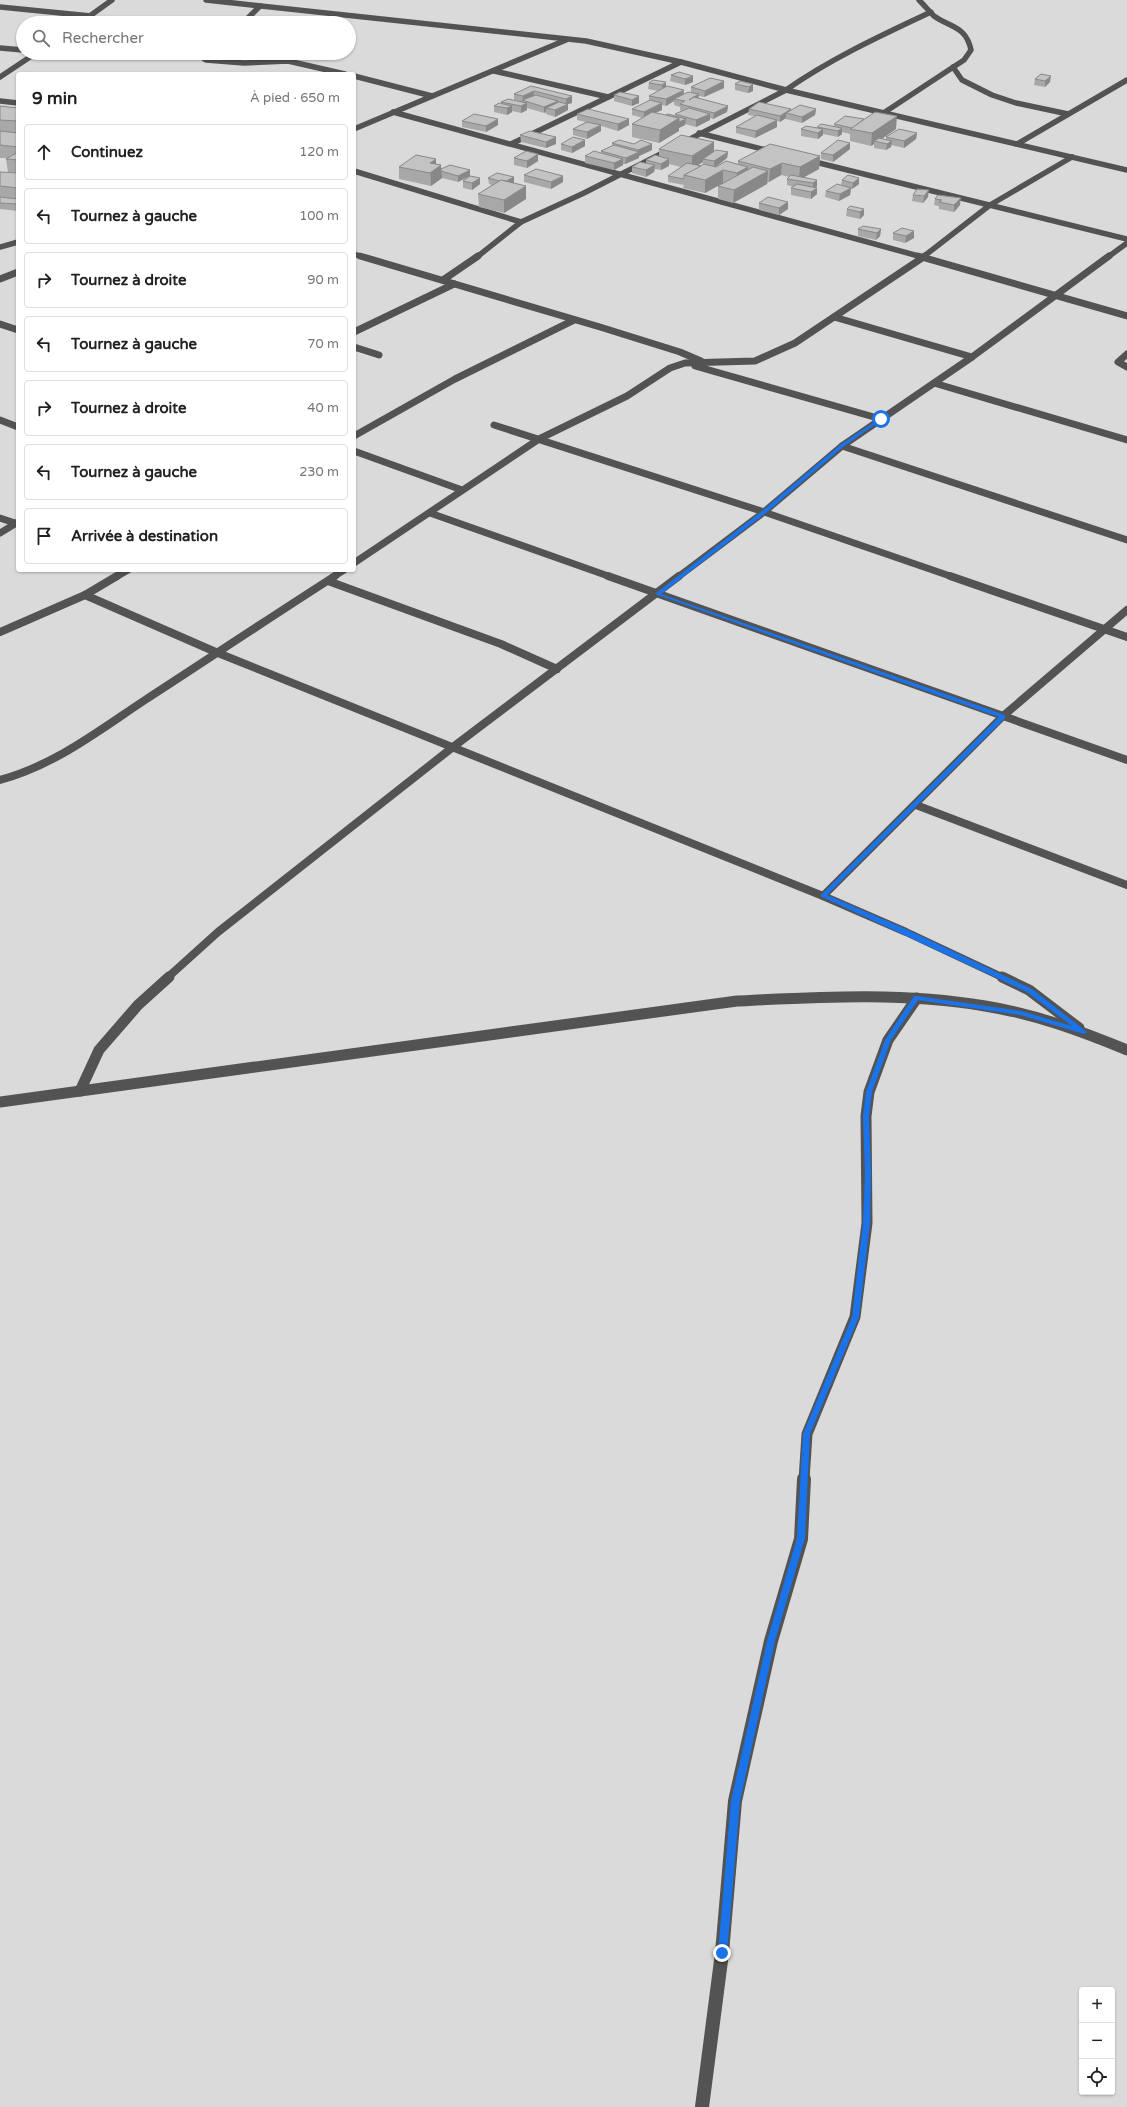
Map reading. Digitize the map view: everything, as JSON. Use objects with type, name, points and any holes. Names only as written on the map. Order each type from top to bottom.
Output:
[{"type":"street","points":[[0,7],[90,16],[112,0]]},
{"type":"street","points":[[206,0],[353,16]]},
{"type":"street","points":[[885,112],[969,55],[970,41],[967,35],[959,28],[931,12],[919,0]]},
{"type":"street","points":[[250,16],[260,6]]},
{"type":"street","points":[[443,280],[457,272],[521,222],[622,174],[699,133],[786,90],[812,72],[858,49],[879,36],[931,12]]},
{"type":"street","points":[[356,16],[568,39],[681,62],[786,90],[1127,170]]},
{"type":"street","points":[[356,128],[568,39]]},
{"type":"street","points":[[0,48],[16,49]]},
{"type":"street","points":[[0,76],[25,60]]},
{"type":"street","points":[[206,60],[244,63],[288,61],[335,72]]},
{"type":"street","points":[[511,144],[681,62]]},
{"type":"street","points":[[953,67],[962,80],[992,95],[1016,103],[1068,114]]},
{"type":"street","points":[[494,71],[608,97]]},
{"type":"street","points":[[356,77],[432,96]]},
{"type":"street","points":[[1017,144],[1127,80]]},
{"type":"street","points":[[0,101],[16,103]]},
{"type":"street","points":[[393,112],[923,257],[1127,316]]},
{"type":"street","points":[[699,133],[783,154]]},
{"type":"street","points":[[356,562],[539,439],[627,396],[660,373],[685,363],[755,361],[795,343],[923,257],[990,205],[1072,157]]},
{"type":"street","points":[[798,158],[1127,238]]},
{"type":"street","points":[[356,172],[521,222]]},
{"type":"street","points":[[0,247],[16,243]]},
{"type":"street","points":[[80,1092],[99,1050],[138,1005],[218,932],[453,747],[764,512],[842,446],[972,357],[1055,294],[1127,243]]},
{"type":"street","points":[[356,255],[680,352],[704,363]]},
{"type":"street","points":[[0,279],[16,273]]},
{"type":"street","points":[[356,331],[454,284]]},
{"type":"street","points":[[834,317],[972,357]]},
{"type":"street","points":[[356,435],[455,379],[574,320]]},
{"type":"street","points":[[0,324],[16,329]]},
{"type":"street","points":[[356,348],[379,355]]},
{"type":"street","points":[[1127,354],[1118,362],[1127,367]]},
{"type":"street","points":[[685,363],[881,419]]},
{"type":"street","points":[[934,383],[1127,440]]},
{"type":"street","points":[[0,420],[16,426]]},
{"type":"street","points":[[494,424],[764,512],[1127,636]]},
{"type":"street","points":[[842,446],[1127,540]]},
{"type":"street","points":[[356,452],[462,490]]},
{"type":"street","points":[[430,513],[1127,760]]},
{"type":"street","points":[[0,518],[16,523]]},
{"type":"street","points":[[0,532],[16,524]]},
{"type":"street","points":[[0,632],[85,595],[125,572]]},
{"type":"street","points":[[0,780],[22,774],[78,746],[122,715],[341,572]]},
{"type":"street","points":[[328,581],[501,644],[557,669]]},
{"type":"street","points":[[85,595],[218,653],[823,896],[906,932],[1029,990],[1084,1032]]},
{"type":"street","points":[[823,896],[916,805],[1003,716],[1127,610]]},
{"type":"street","points":[[916,805],[1127,885]]},
{"type":"street","points":[[0,1102],[737,1001],[866,995],[917,998],[1021,1013],[1084,1032],[1127,1050]]},
{"type":"street","points":[[702,2107],[722,1953],[736,1801],[771,1641],[801,1538],[807,1434],[855,1317],[867,1223],[868,1173],[866,1116],[869,1092],[888,1040],[917,998]]},
{"type":"shaded area","points":[[0,0],[1127,0],[1127,2107],[0,2107]]},
{"type":"building","points":[[679,72],[693,76],[685,79],[671,75]]},
{"type":"building","points":[[1041,74],[1051,76],[1045,81],[1035,79]]},
{"type":"building","points":[[710,78],[724,81],[705,91],[691,87]]},
{"type":"building","points":[[653,80],[666,82],[662,85],[649,83]]},
{"type":"building","points":[[740,81],[753,84],[749,87],[735,84]]},
{"type":"building","points":[[531,86],[572,96],[566,99],[534,91],[523,96],[514,94]]},
{"type":"building","points":[[667,86],[684,90],[666,99],[649,96]]},
{"type":"building","points":[[620,92],[639,96],[632,100],[614,95]]},
{"type":"building","points":[[688,92],[699,94],[694,97],[728,106],[714,113],[680,104],[685,101],[674,99]]},
{"type":"building","points":[[536,95],[558,101],[544,107],[522,100]]},
{"type":"building","points":[[508,99],[527,103],[521,106],[501,102]]},
{"type":"building","points":[[650,100],[662,103],[644,112],[632,109]]},
{"type":"building","points":[[559,102],[568,104],[555,110],[546,108]]},
{"type":"building","points":[[759,102],[791,109],[780,116],[749,109]]},
{"type":"building","points":[[499,103],[512,106],[507,108],[494,106]]},
{"type":"building","points":[[800,105],[816,109],[802,117],[786,113]]},
{"type":"building","points":[[0,106],[16,108],[16,121],[0,120]]},
{"type":"building","points":[[689,108],[710,114],[696,120],[675,114]]},
{"type":"building","points":[[588,109],[629,119],[618,124],[577,114]]},
{"type":"building","points":[[652,112],[679,118],[660,130],[632,124]]},
{"type":"building","points":[[875,112],[897,116],[872,133],[850,129]]},
{"type":"building","points":[[474,114],[498,119],[486,126],[462,121]]},
{"type":"building","points":[[668,114],[686,119],[679,122],[679,118],[666,115]]},
{"type":"building","points":[[757,115],[777,120],[756,131],[736,127]]},
{"type":"building","points":[[845,116],[864,119],[852,128],[834,124]]},
{"type":"building","points":[[587,122],[601,125],[587,132],[573,129]]},
{"type":"building","points":[[821,124],[842,128],[838,131],[817,127]]},
{"type":"building","points":[[806,126],[823,129],[818,133],[801,129]]},
{"type":"building","points":[[899,129],[917,133],[904,141],[886,137]]},
{"type":"building","points":[[0,131],[16,133],[16,147],[0,145]]},
{"type":"building","points":[[530,131],[556,137],[546,142],[520,135]]},
{"type":"building","points":[[681,135],[714,142],[692,156],[659,149]]},
{"type":"building","points":[[573,137],[585,140],[572,147],[561,144]]},
{"type":"building","points":[[879,138],[892,141],[887,144],[874,141]]},
{"type":"building","points":[[619,140],[634,144],[641,140],[652,144],[638,150],[612,143]]},
{"type":"building","points":[[838,140],[850,143],[833,155],[821,153]]},
{"type":"building","points":[[770,144],[820,156],[800,167],[782,163],[770,169],[738,161]]},
{"type":"building","points":[[614,145],[639,152],[626,158],[601,151]]},
{"type":"building","points":[[716,150],[728,152],[714,161],[703,159]]},
{"type":"building","points":[[526,151],[538,154],[527,161],[514,158]]},
{"type":"building","points":[[594,151],[623,159],[614,163],[585,156]]},
{"type":"building","points":[[16,153],[16,160],[6,159]]},
{"type":"building","points":[[416,155],[436,159],[430,163],[441,165],[430,173],[399,167]]},
{"type":"building","points":[[655,155],[669,159],[661,164],[646,160]]},
{"type":"building","points":[[726,161],[748,167],[737,173],[723,170],[705,180],[684,175],[704,164],[716,167]]},
{"type":"building","points":[[640,162],[655,165],[646,170],[632,167]]},
{"type":"building","points":[[687,163],[701,166],[684,175],[684,179],[668,176]]},
{"type":"building","points":[[450,165],[470,170],[458,176],[441,171],[441,169]]},
{"type":"building","points":[[753,167],[768,171],[734,190],[718,186]]},
{"type":"building","points":[[536,169],[563,176],[551,182],[524,175]]},
{"type":"building","points":[[0,172],[16,173],[16,188],[0,186]]},
{"type":"building","points":[[497,173],[514,177],[506,181],[488,178]]},
{"type":"building","points":[[791,175],[817,180],[813,183],[787,179]]},
{"type":"building","points":[[848,175],[859,178],[853,183],[842,180]]},
{"type":"building","points":[[470,176],[480,178],[472,183],[463,181]]},
{"type":"building","points":[[501,180],[526,186],[504,200],[478,194]]},
{"type":"building","points":[[797,184],[817,188],[811,192],[791,188]]},
{"type":"building","points":[[837,184],[851,188],[840,194],[826,191]]},
{"type":"building","points":[[917,189],[929,190],[924,196],[913,195]]},
{"type":"building","points":[[938,195],[961,198],[954,205],[939,202],[942,200],[935,199]]},
{"type":"building","points":[[0,197],[16,199],[16,204],[0,203]]},
{"type":"building","points":[[768,197],[788,202],[779,208],[759,203]]},
{"type":"building","points":[[850,206],[864,209],[860,212],[847,209]]},
{"type":"building","points":[[863,226],[881,229],[877,233],[858,229]]},
{"type":"building","points":[[902,228],[914,231],[906,236],[893,233]]},
{"type":"route","points":[[722,1953],[736,1801],[771,1641],[801,1538],[807,1434],[855,1317],[867,1223],[868,1173],[866,1116],[869,1092],[888,1040],[917,998],[1021,1013],[1084,1032],[1029,990],[906,932],[823,896],[916,805],[1003,716],[657,594],[764,512],[842,446],[881,419]]}]
